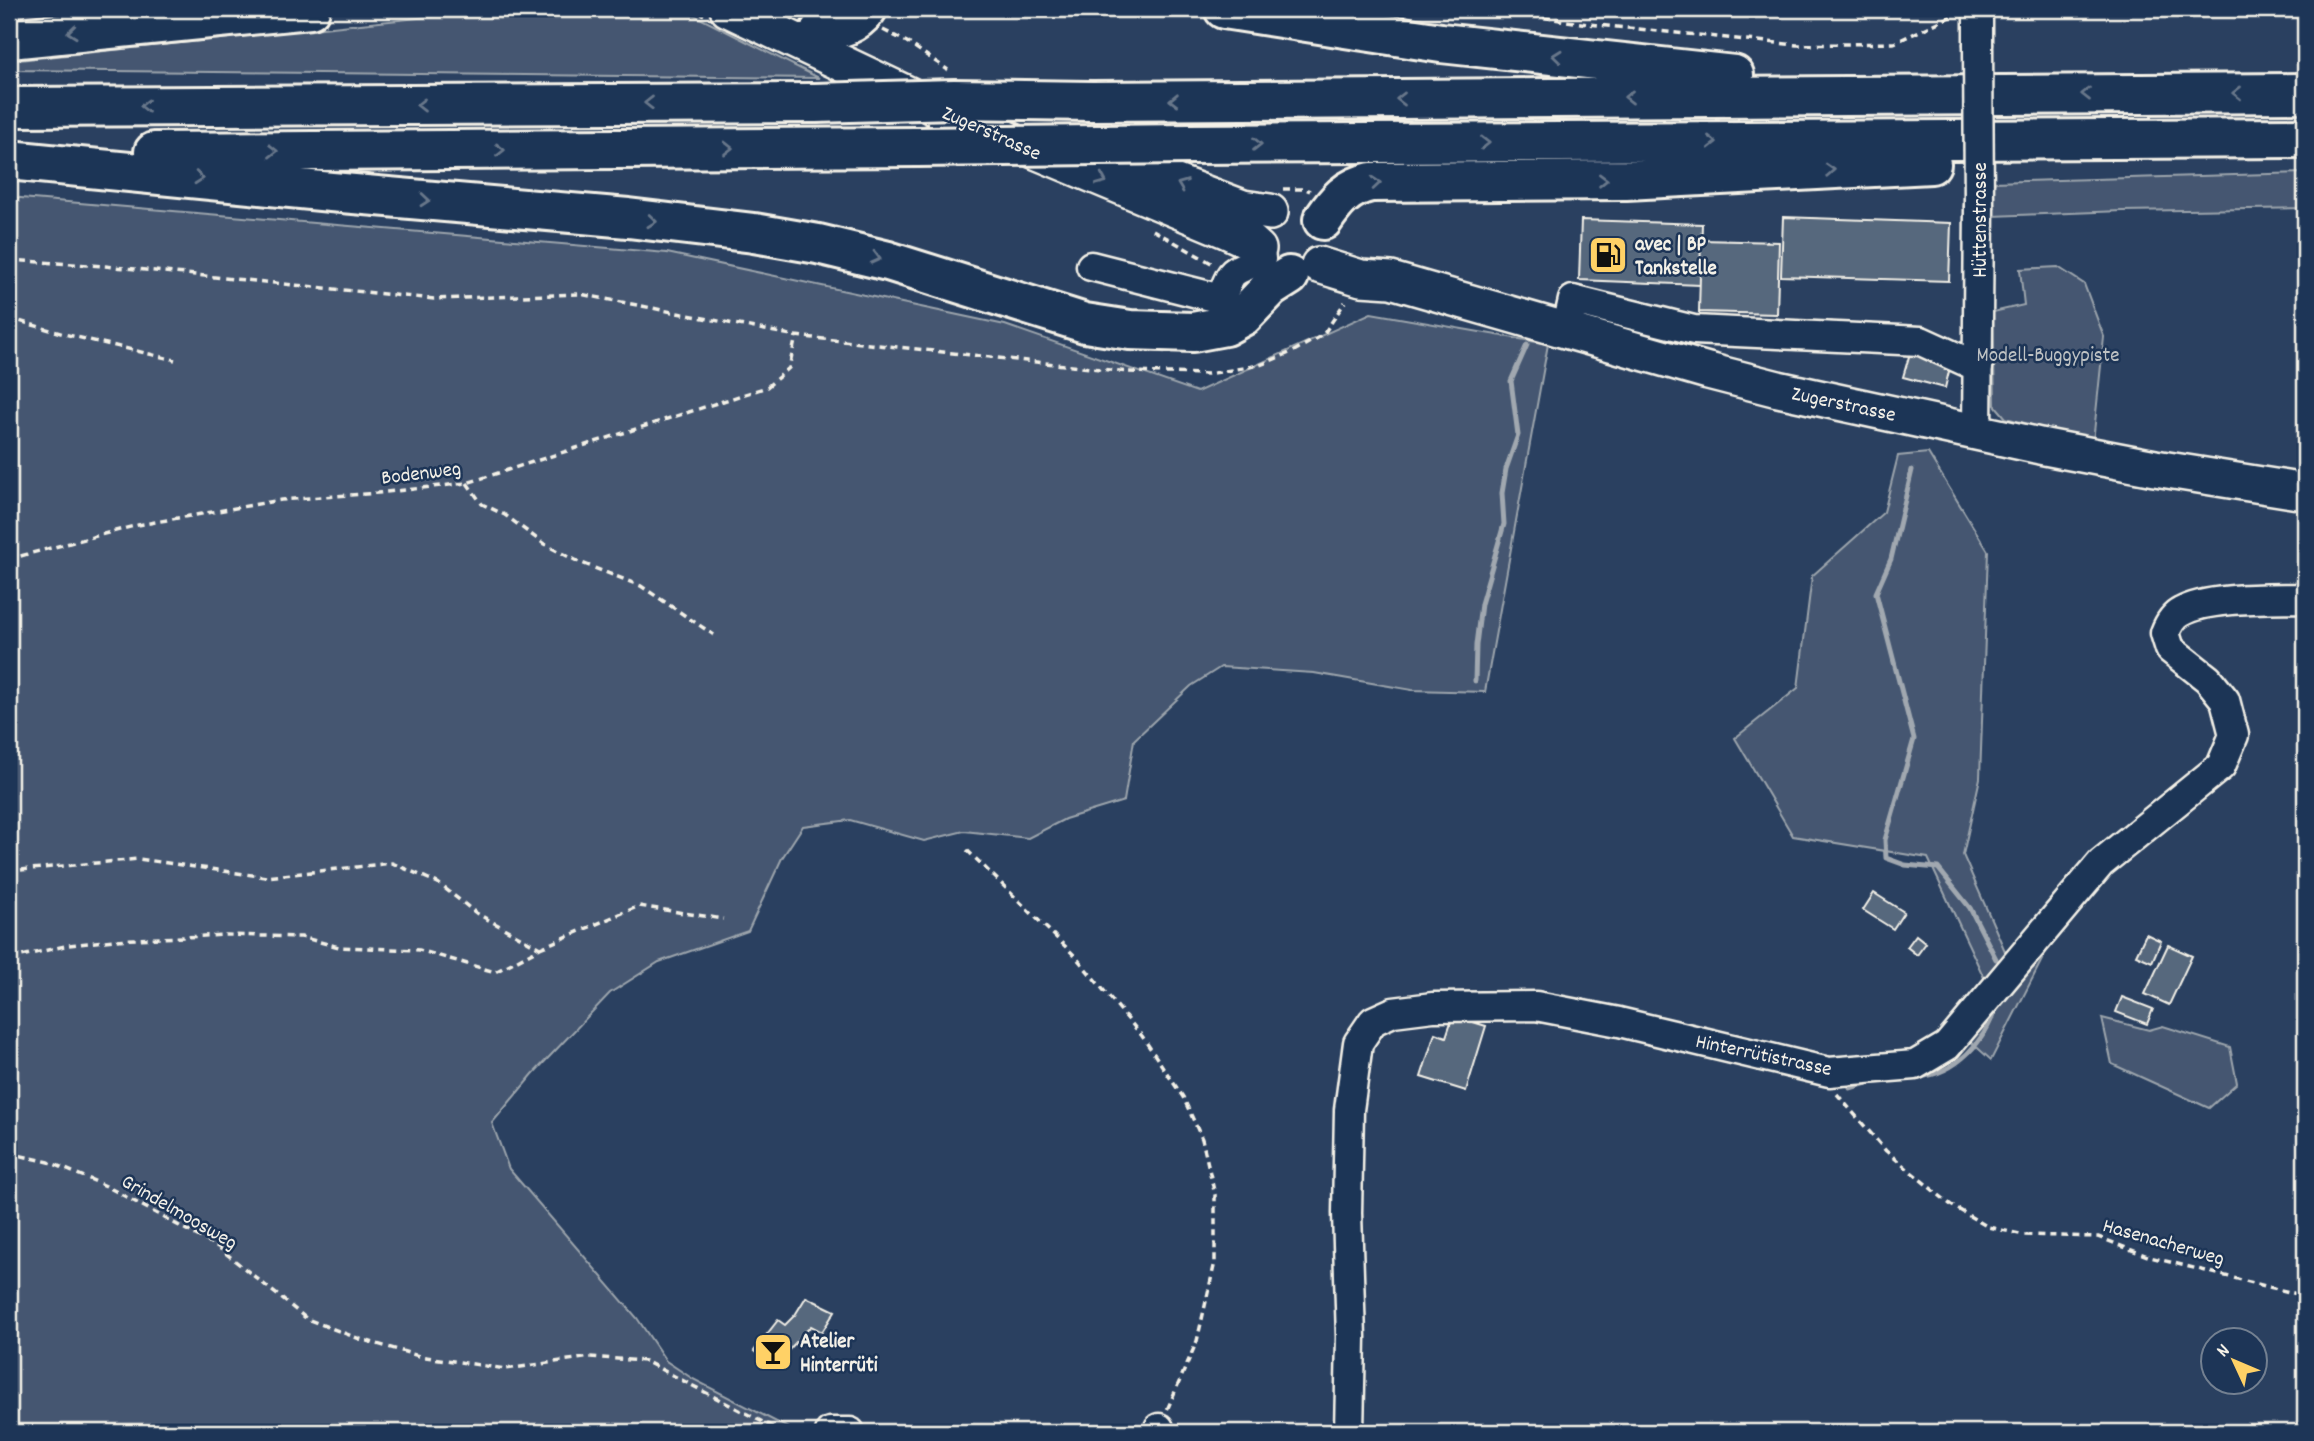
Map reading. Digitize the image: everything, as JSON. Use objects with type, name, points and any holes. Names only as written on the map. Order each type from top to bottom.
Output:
[{"type":"highway","points":[[9,39],[310,9]]},
{"type":"highway","points":[[1224,9],[1441,43],[1942,96]]},
{"type":"highway","points":[[820,32],[843,27],[864,13]]},
{"type":"highway","points":[[9,107],[815,103],[954,99],[1092,101],[2305,93]]},
{"type":"highway","points":[[9,160],[628,218],[754,233],[818,244],[888,261],[1085,323],[1118,329],[1181,332],[1217,328],[1243,316],[1270,288],[1345,193],[1353,187],[1371,182],[1682,178],[1919,165],[2305,138]]},
{"type":"highway","points":[[9,153],[2305,138]]},
{"type":"main road","name":"Zugerstrasse","points":[[728,9],[966,122],[1248,240],[1376,279],[1752,383],[2155,468],[2305,492]]},
{"type":"main road","name":"Zugerstrasse","points":[[774,9],[950,92],[1143,171],[1242,208],[1270,212],[1280,206],[1304,206],[1314,211],[1296,253]]},
{"type":"main road","points":[[1270,212],[1259,229],[1296,253]]},
{"type":"street","name":"Hüttenstrasse","points":[[1978,432],[1979,9]]},
{"type":"street","points":[[1091,266],[1221,299],[1234,269],[1296,253]]},
{"type":"street","points":[[1566,331],[1573,300],[1695,330],[1921,341],[1978,367]]},
{"type":"street","name":"Hinterrütistrasse","points":[[1349,1432],[1349,1110],[1359,1043],[1373,1021],[1394,1012],[1433,1007],[1536,1006],[1619,1022],[1829,1072],[1915,1065],[1947,1046],[2102,863],[2221,766],[2234,735],[2225,700],[2208,679],[2170,649],[2165,633],[2170,622],[2180,612],[2208,602],[2305,598]]},
{"type":"street","points":[[830,1432],[850,1432]]},
{"type":"path","points":[[1483,9],[1588,24],[1797,45],[1894,43],[1967,9]]},
{"type":"path","points":[[864,13],[949,70]]},
{"type":"path","points":[[9,260],[105,266],[434,299],[580,294],[796,335],[1115,371],[1208,374],[1260,365],[1323,335],[1376,279]]},
{"type":"path","points":[[9,318],[175,360]]},
{"type":"path","name":"Bodenweg","points":[[9,559],[138,525],[281,500],[467,484],[767,387],[789,368],[796,335]]},
{"type":"path","points":[[467,484],[482,504],[505,515],[544,544],[579,562],[641,586],[714,635]]},
{"type":"path","points":[[967,850],[1075,956],[1142,1037],[1183,1097],[1202,1139],[1215,1195],[1215,1262],[1197,1341],[1159,1430]]},
{"type":"path","points":[[9,872],[139,859],[266,877],[391,863],[438,883],[476,913],[540,948]]},
{"type":"path","points":[[9,959],[69,945],[114,940],[227,935],[301,937],[339,947],[419,950],[495,972],[540,948],[639,906],[723,919]]},
{"type":"path","name":"Hasenacherweg","points":[[1829,1072],[1839,1098],[1886,1151],[1951,1205],[1988,1227],[2024,1235],[2098,1237],[2150,1257],[2305,1296]]},
{"type":"path","name":"Grindelmoosweg","points":[[9,1153],[49,1162],[106,1186],[218,1247],[307,1318],[360,1339],[419,1356],[506,1369],[590,1357],[645,1361],[782,1432]]},
{"type":"green space","points":[[9,9],[148,9],[9,22]]},
{"type":"green space","points":[[504,9],[682,9],[819,78],[9,70],[9,61]]},
{"type":"green space","points":[[2305,173],[2305,208],[1993,216],[1993,182]]},
{"type":"green space","points":[[9,197],[667,253],[1005,325],[1197,392],[1371,313],[1548,344],[1485,692],[1412,690],[1314,673],[1221,667],[1191,686],[1134,740],[1124,801],[1065,819],[1028,838],[964,831],[924,841],[850,820],[803,826],[782,858],[748,931],[659,962],[610,993],[533,1074],[492,1123],[509,1169],[637,1318],[666,1361],[693,1379],[796,1432],[9,1432]]},
{"type":"green space","name":"Modell-Buggypiste","points":[[2058,267],[2084,284],[2104,337],[2093,442],[2040,433],[2040,427],[2006,418],[1995,405],[1993,312],[2024,305],[2020,269]]},
{"type":"green space","points":[[1928,453],[1988,551],[1980,778],[1963,855],[2015,974],[2053,938],[1991,1060],[1970,1041],[1993,997],[1928,858],[1793,836],[1735,738],[1798,688],[1812,576],[1884,512],[1898,456]]},
{"type":"green space","points":[[2102,1018],[2149,1030],[2163,1026],[2230,1047],[2237,1083],[2209,1108],[2112,1064]]},
{"type":"building","points":[[1783,217],[1951,223],[1949,281],[1781,276]]},
{"type":"building","points":[[1581,220],[1702,224],[1700,285],[1579,280]]},
{"type":"building","points":[[1701,240],[1779,242],[1777,314],[1699,312]]},
{"type":"building","points":[[1910,353],[1951,363],[1945,388],[1903,377]]},
{"type":"building","points":[[1874,893],[1904,912],[1893,929],[1863,910]]},
{"type":"building","points":[[2146,934],[2161,941],[2152,962],[2136,955]]},
{"type":"building","points":[[1916,935],[1926,943],[1917,955],[1907,947]]},
{"type":"building","points":[[2168,945],[2192,956],[2169,1005],[2145,994]]},
{"type":"building","points":[[2122,997],[2153,1009],[2147,1024],[2116,1012]]},
{"type":"building","points":[[1453,1016],[1486,1026],[1466,1091],[1421,1077],[1435,1033],[1446,1037]]},
{"type":"building","points":[[806,1297],[835,1311],[822,1332],[811,1326],[773,1367],[754,1351],[778,1320],[785,1325],[795,1315]]},
{"type":"waterway","points":[[1475,681],[1481,604],[1504,524],[1502,493],[1506,469],[1518,435],[1511,381],[1527,345]]},
{"type":"waterway","points":[[1912,470],[1891,559],[1876,593],[1914,739],[1885,840],[1886,858],[1905,865],[1938,868],[1970,908],[1996,959]]},
{"type":"waterway","points":[[1918,1077],[1945,1070],[1968,1054],[1985,1031],[1996,1006]]},
{"type":"waterway","points":[[1850,1088],[1870,1082]]},
{"type":"place","name":"avec | BP Tankstelle","points":[[1608,255]]},
{"type":"place","name":"Atelier Hinterrüti","points":[[773,1352]]}]
